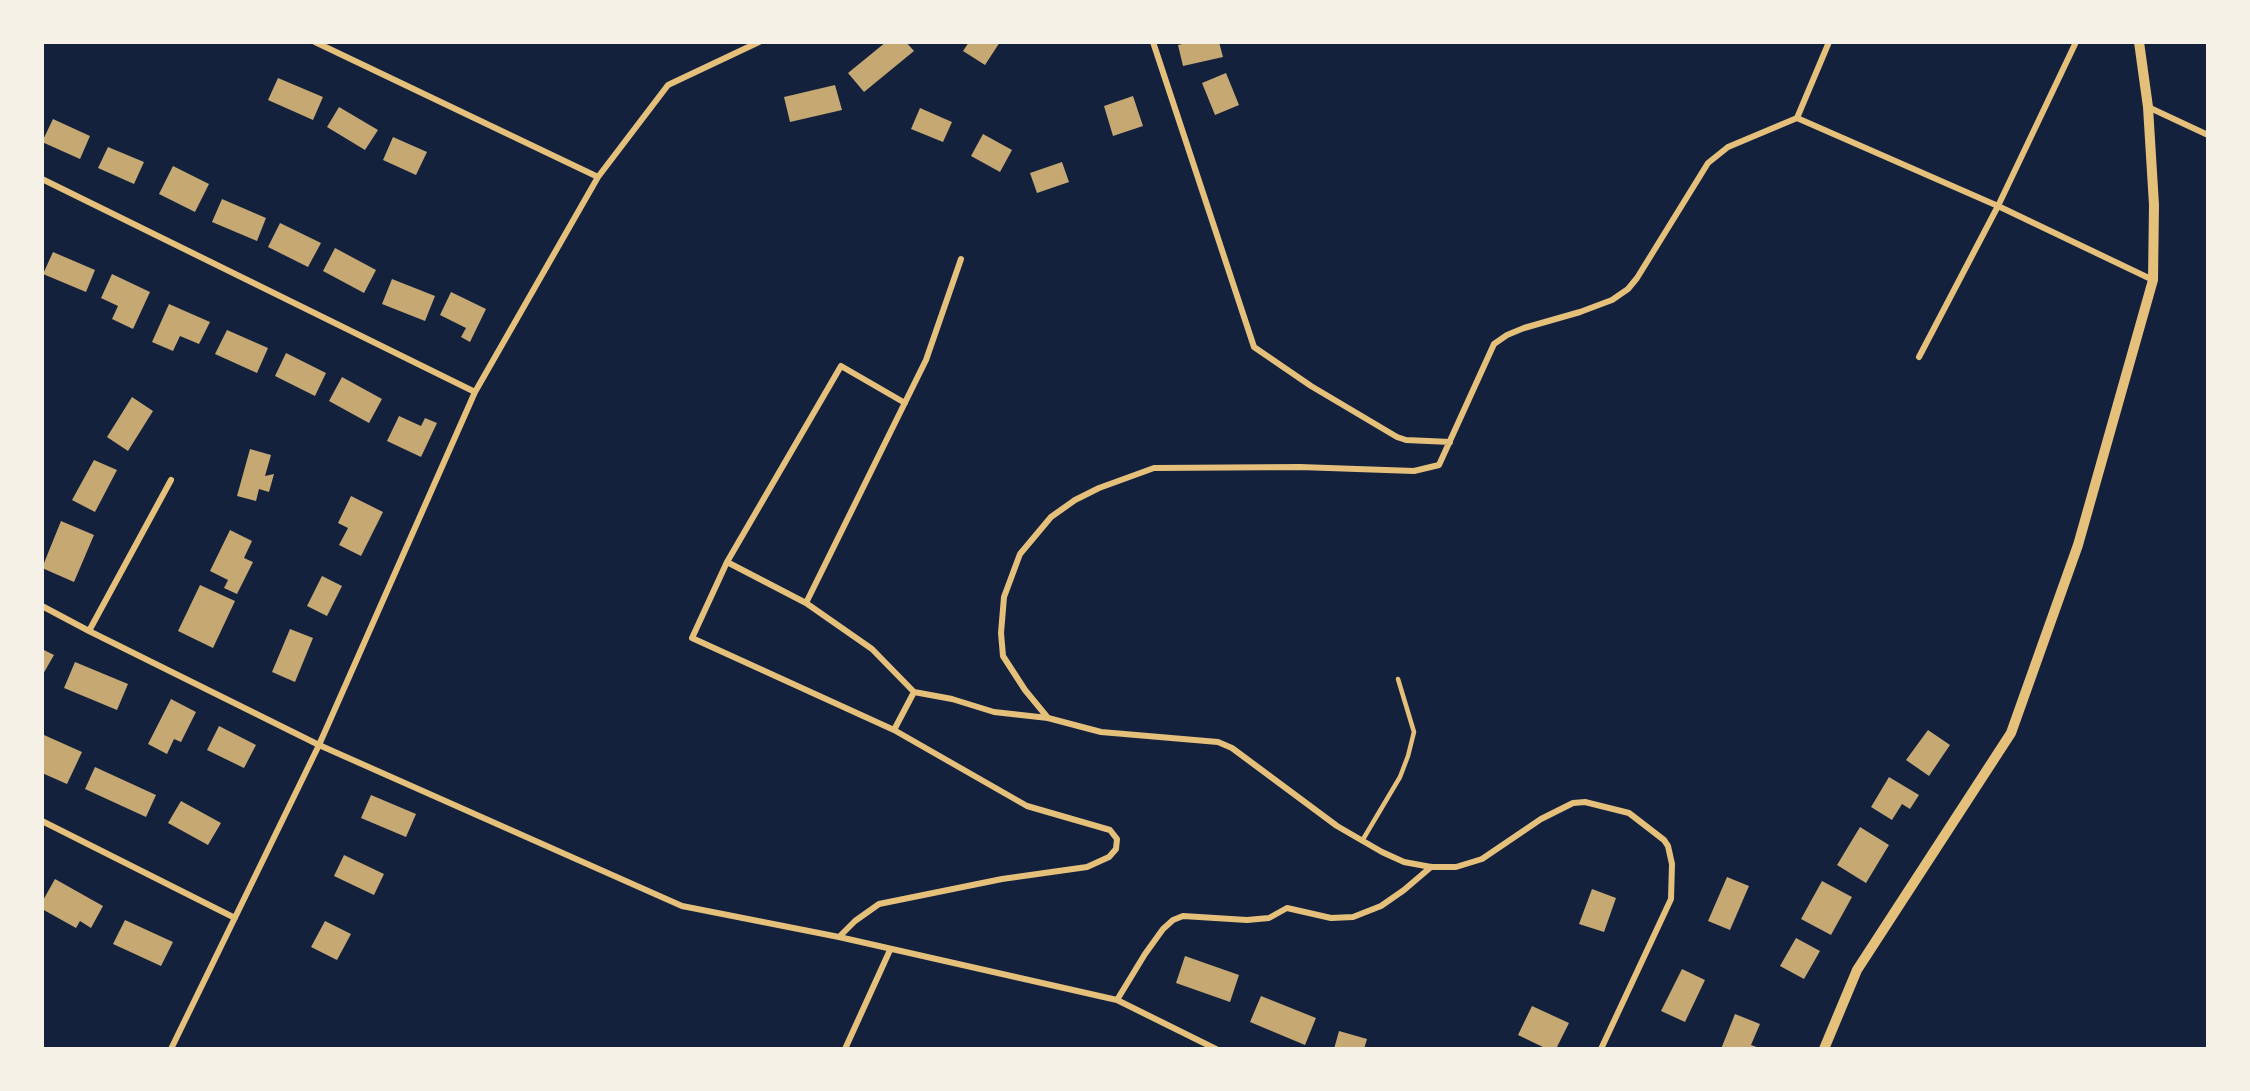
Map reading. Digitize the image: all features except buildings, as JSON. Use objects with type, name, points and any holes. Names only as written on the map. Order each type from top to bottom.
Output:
[{"type":"street","points":[[315,42],[598,177]]},
{"type":"street","points":[[171,1049],[319,745],[476,392],[598,177],[668,85],[759,42]]},
{"type":"street","points":[[1153,42],[1254,347],[1311,386],[1397,437],[1406,440],[1450,442]]},
{"type":"street","points":[[1048,718],[1025,690],[1003,657],[1001,615],[1004,597],[1020,554],[1051,517],[1075,500],[1126,477],[1154,468],[1300,467],[1414,471],[1439,465],[1494,344],[1507,335],[1524,328],[1580,312],[1620,295],[1637,278],[1708,163],[1728,147],[1797,118],[1829,42]]},
{"type":"street","points":[[1919,357],[1998,206],[2076,42]]},
{"type":"street","points":[[1824,1049],[1857,970],[2011,733],[2078,545],[2153,280],[2154,205],[2148,107],[2139,42]]},
{"type":"street","points":[[2148,107],[2208,135]]},
{"type":"street","points":[[1797,118],[1998,206],[2153,280]]},
{"type":"street","points":[[42,179],[476,392]]},
{"type":"street","points":[[806,603],[926,360],[961,259]]},
{"type":"street","points":[[839,937],[855,921],[879,904],[1002,879],[1087,867],[1109,857],[1116,849],[1117,839],[1110,830],[1027,806],[894,730],[692,638],[727,562],[841,366],[905,403]]},
{"type":"street","points":[[89,631],[171,480]]},
{"type":"street","points":[[727,562],[806,603],[872,649],[914,692],[952,699],[994,712],[1048,718],[1101,732],[1218,742],[1232,748],[1337,826],[1404,862],[1431,867],[1456,867],[1482,859],[1541,819],[1563,807],[1585,802],[1629,813],[1664,840],[1670,851],[1671,899],[1602,1049]]},
{"type":"street","points":[[42,606],[319,745],[681,906],[839,937],[1117,1000],[1216,1049]]},
{"type":"street","points":[[894,730],[914,692]]},
{"type":"street","points":[[42,821],[235,918]]},
{"type":"street","points":[[1117,1000],[1145,954],[1163,929],[1173,920],[1183,916],[1247,920],[1269,918],[1287,908],[1331,918],[1353,917],[1382,906],[1404,891],[1431,867]]},
{"type":"street","points":[[845,1049],[890,950]]},
{"type":"lane","points":[[1362,841],[1400,777],[1414,732],[1398,679]]}]
